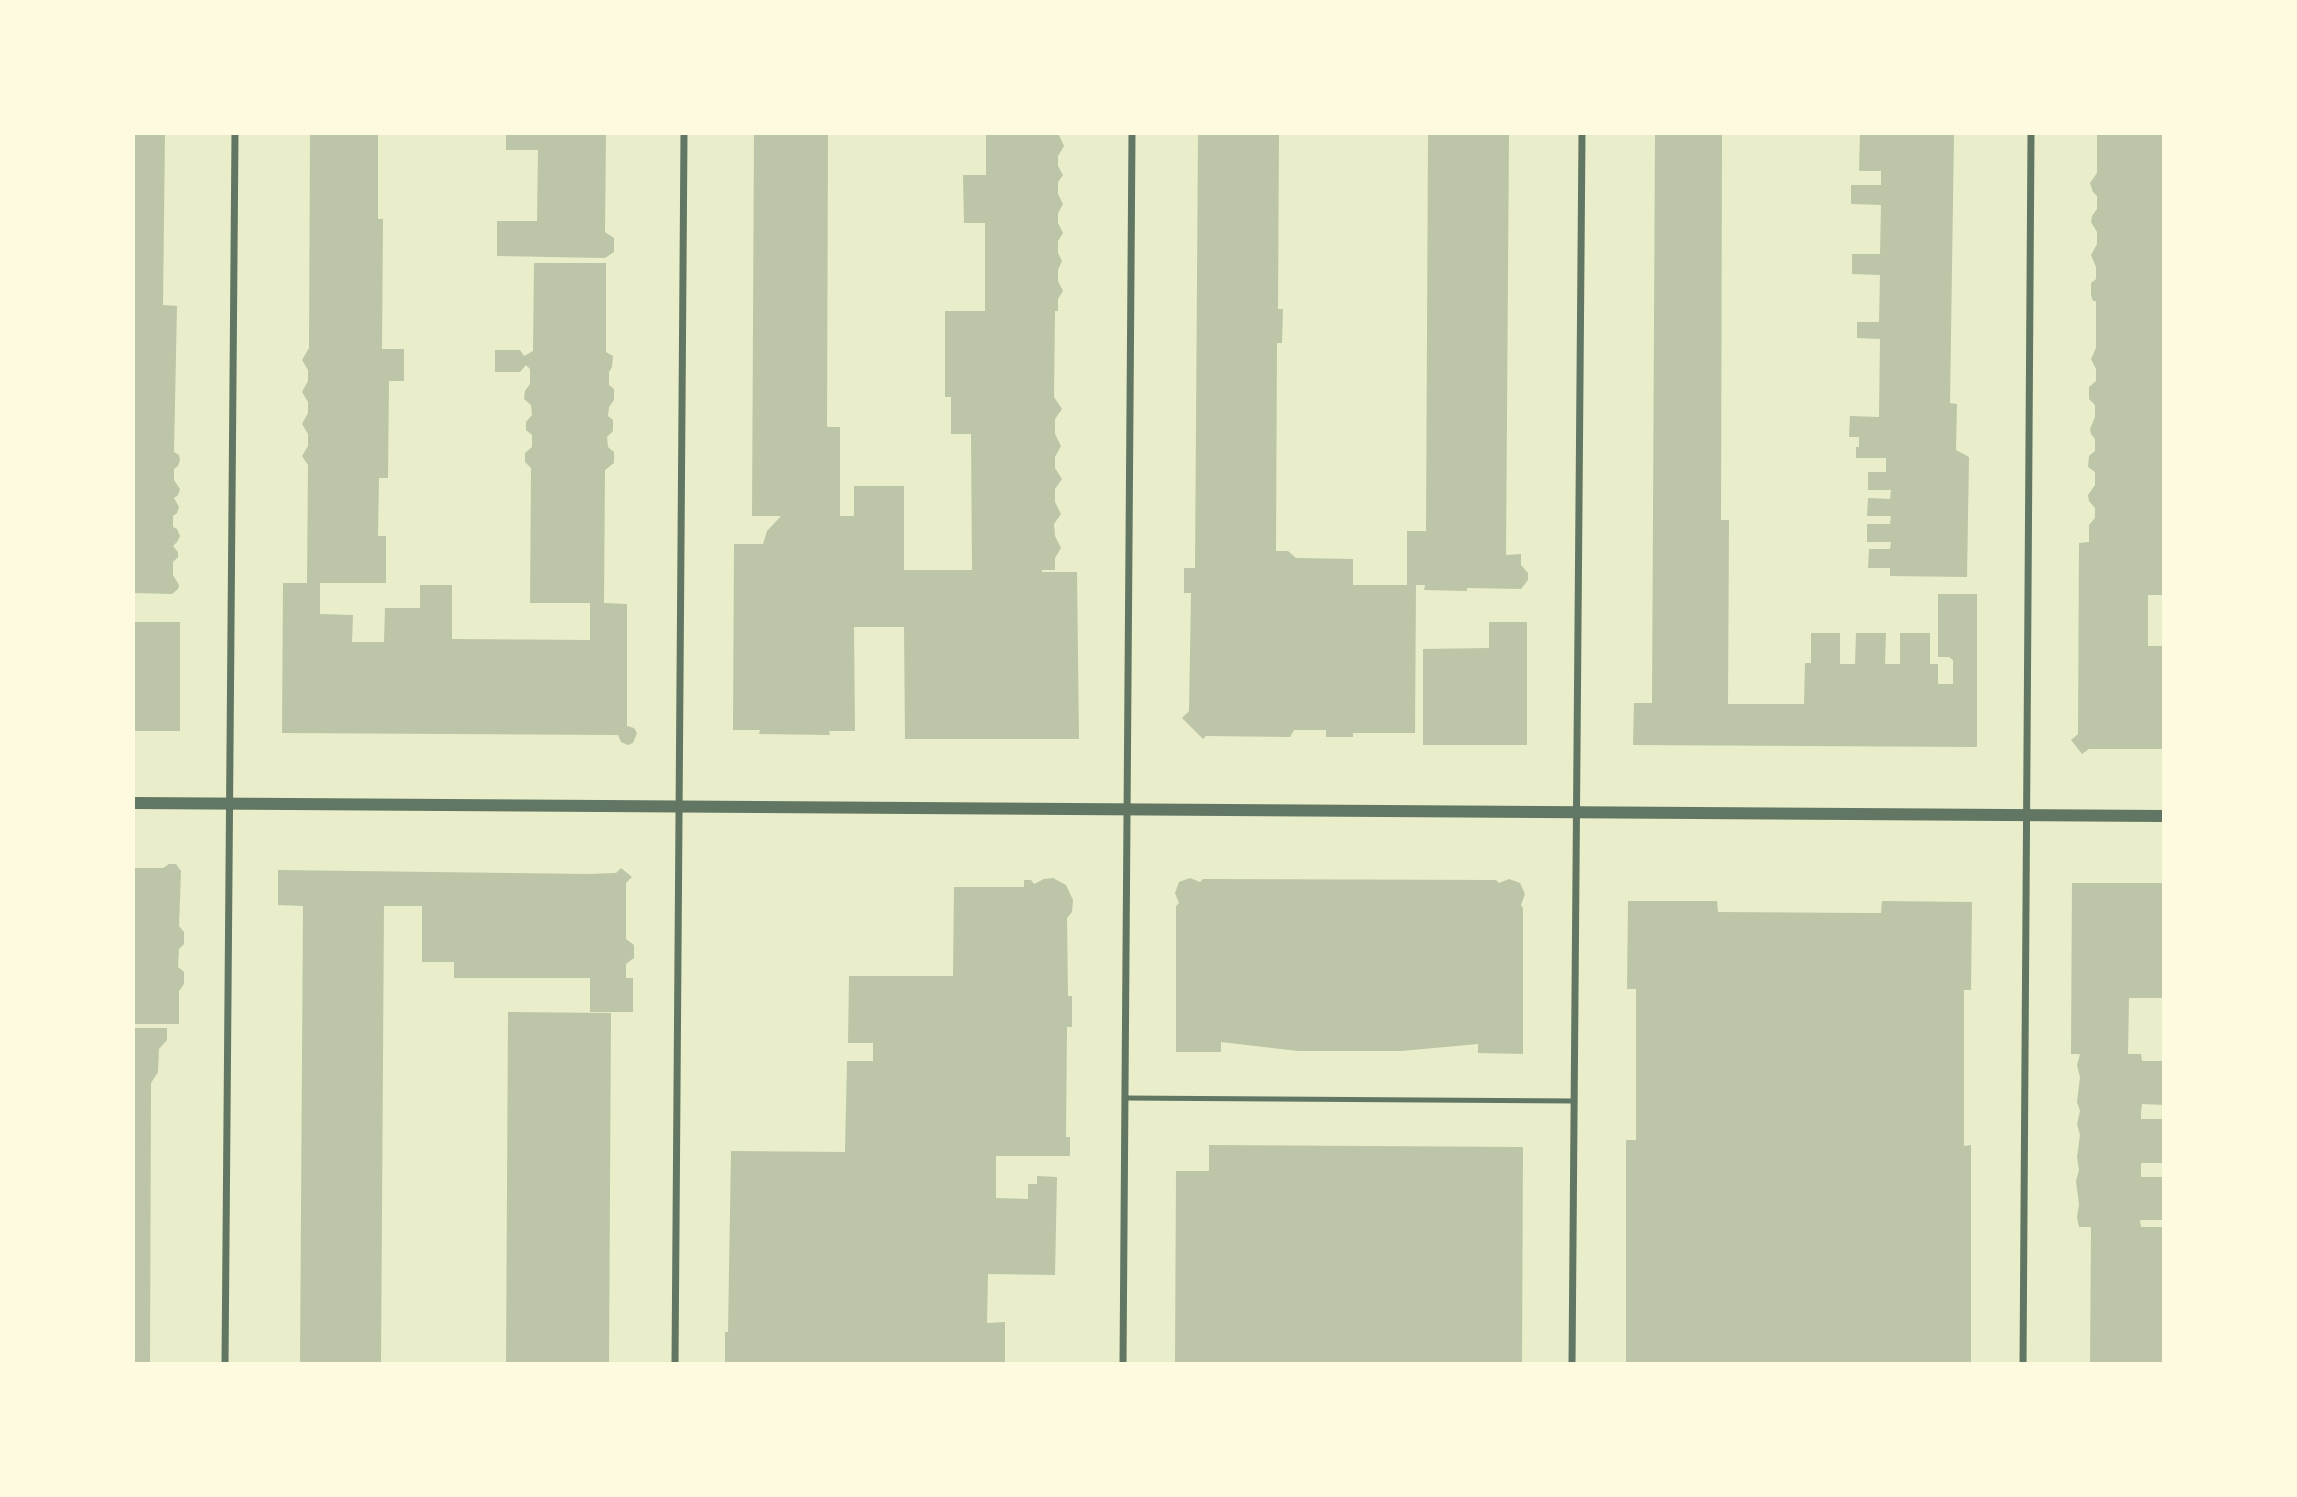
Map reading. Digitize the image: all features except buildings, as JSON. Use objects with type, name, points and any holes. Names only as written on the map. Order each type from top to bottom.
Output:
[{"type":"street","points":[[225,1364],[234,133]]},
{"type":"street","points":[[675,1364],[684,133]]},
{"type":"street","points":[[1123,1364],[1132,133]]},
{"type":"street","points":[[1572,1364],[1582,133]]},
{"type":"street","points":[[2023,1364],[2031,133]]},
{"type":"street","points":[[133,803],[2164,817]]},
{"type":"lane","points":[[1125,1098],[1574,1101]]}]
